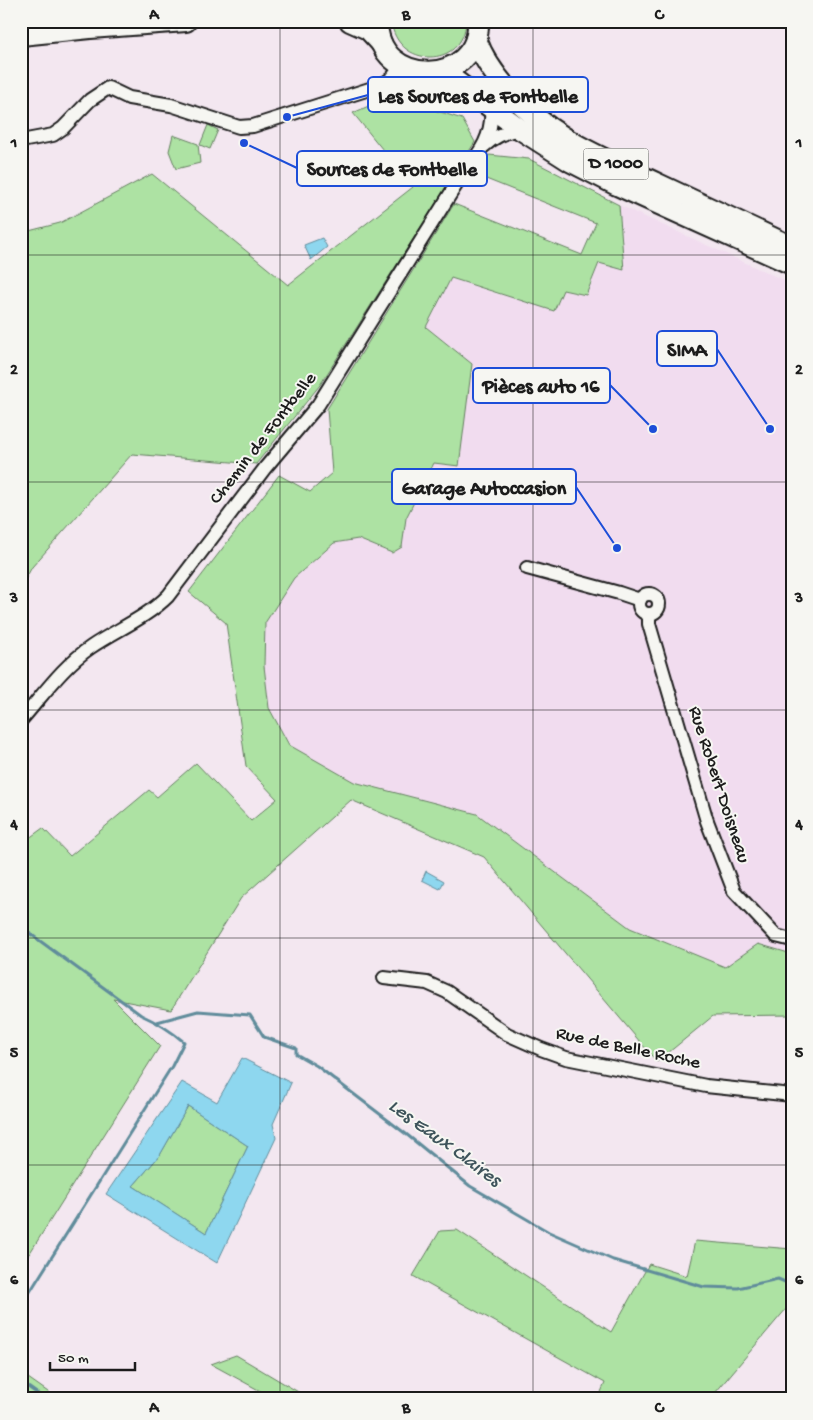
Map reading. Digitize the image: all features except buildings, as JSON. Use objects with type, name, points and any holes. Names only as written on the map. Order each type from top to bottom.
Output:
[{"type":"main road","points":[[21,25],[47,21]]},
{"type":"main road","points":[[21,35],[186,21]]},
{"type":"main road","points":[[350,21],[368,29],[381,43],[389,56],[401,66],[414,71],[428,73],[442,71],[462,59],[470,50],[477,30]]},
{"type":"main road","points":[[377,21],[381,43]]},
{"type":"main road","name":"D 1000","points":[[477,30],[483,58],[497,78],[518,101],[557,134],[592,153],[792,247]]},
{"type":"main road","name":"D 1000","points":[[442,71],[520,130],[570,161],[792,264]]},
{"type":"street","points":[[21,142],[54,135],[90,100],[108,88],[129,98],[171,105],[239,127],[253,126],[382,85],[392,78],[401,66]]},
{"type":"street","name":"Chemin de Fontbelle","points":[[21,720],[69,665],[90,648],[158,606],[168,596],[264,468],[318,405],[461,177],[484,146],[492,124],[490,107]]},
{"type":"street","points":[[484,146],[489,141],[511,130],[520,130]]},
{"type":"street","points":[[526,568],[640,600]]},
{"type":"street","points":[[648,594],[658,598],[660,602],[656,613],[649,615],[641,610],[640,600],[648,594]]},
{"type":"street","name":"Rue Robert Doisneau","points":[[649,615],[649,624],[707,821],[734,891],[776,936],[792,940]]},
{"type":"street","name":"Rue de Belle Roche","points":[[384,978],[427,983],[447,992],[507,1034],[541,1050],[566,1058],[706,1086],[792,1095]]},
{"type":"shaded area","points":[[619,205],[792,284],[792,954],[758,944],[725,967],[630,928],[477,814],[354,782],[289,746],[269,708],[264,666],[265,623],[294,578],[334,543],[358,539],[392,553],[401,547],[406,518],[434,463],[472,364],[426,327],[451,278],[500,295],[563,290],[586,295],[599,263],[624,269]]},
{"type":"green space","points":[[391,21],[466,21],[462,37],[454,48],[443,55],[430,57],[417,55],[405,48],[396,37]]},
{"type":"green space","points":[[391,96],[462,119],[475,142],[320,385],[256,464],[132,454],[32,567],[21,587],[21,233],[60,223],[152,174],[288,285],[413,187],[353,113]]},
{"type":"green space","points":[[208,125],[218,130],[210,149],[200,145]]},
{"type":"green space","points":[[173,135],[198,144],[200,163],[176,169],[169,151]]},
{"type":"green space","points":[[489,155],[529,159],[619,205],[624,270],[599,263],[586,295],[563,290],[554,311],[451,278],[426,327],[472,364],[459,466],[434,463],[406,518],[402,547],[392,553],[358,539],[334,543],[294,578],[265,623],[264,666],[269,708],[289,745],[354,782],[477,814],[630,928],[725,967],[758,944],[792,954],[792,1015],[713,1016],[657,1062],[484,857],[351,800],[241,898],[171,1010],[113,999],[160,1046],[21,1267],[21,844],[43,828],[70,856],[149,790],[157,797],[196,763],[251,821],[277,799],[246,766],[226,623],[189,592],[279,475],[310,492],[332,473],[327,409],[454,204],[582,255],[596,223],[476,175]]},
{"type":"green space","points":[[188,1106],[248,1146],[206,1233],[133,1186],[160,1155]]},
{"type":"green space","points":[[457,1230],[611,1332],[649,1264],[687,1276],[695,1241],[792,1249],[792,1302],[710,1399],[598,1399],[605,1383],[413,1276],[440,1231]]},
{"type":"green space","points":[[236,1355],[310,1399],[275,1399],[211,1364]]},
{"type":"green space","points":[[21,1373],[58,1399],[21,1399]]},
{"type":"water","points":[[322,238],[327,247],[311,260],[304,245]]},
{"type":"water","points":[[426,871],[444,881],[440,889],[422,880]]},
{"type":"water","points":[[242,1058],[291,1083],[273,1124],[276,1138],[217,1263],[106,1194],[182,1082],[217,1102]],"holes":[[[188,1106],[248,1146],[206,1233],[133,1186],[160,1155]]]},
{"type":"waterway","name":"Les Eaux Claires","points":[[21,927],[141,1015],[152,1020],[184,1042],[172,1066],[21,1306]]},
{"type":"waterway","name":"Les Eaux Claires","points":[[157,1022],[198,1011],[250,1015],[264,1037],[296,1048],[296,1054],[317,1066],[470,1186],[549,1232],[613,1260],[704,1287],[738,1288],[778,1279],[792,1285]]},
{"type":"waterway","name":"Les Eaux Claires","points":[[21,1382],[45,1399]]},
{"type":"place","name":"Les Sources de Fontbelle","points":[[287,117]]},
{"type":"place","name":"Sources de Fontbelle","points":[[244,143]]},
{"type":"place","name":"Pièces auto 16","points":[[653,429]]},
{"type":"place","name":"SIMA","points":[[770,429]]},
{"type":"place","name":"Garage Autoccasion","points":[[617,548]]}]
